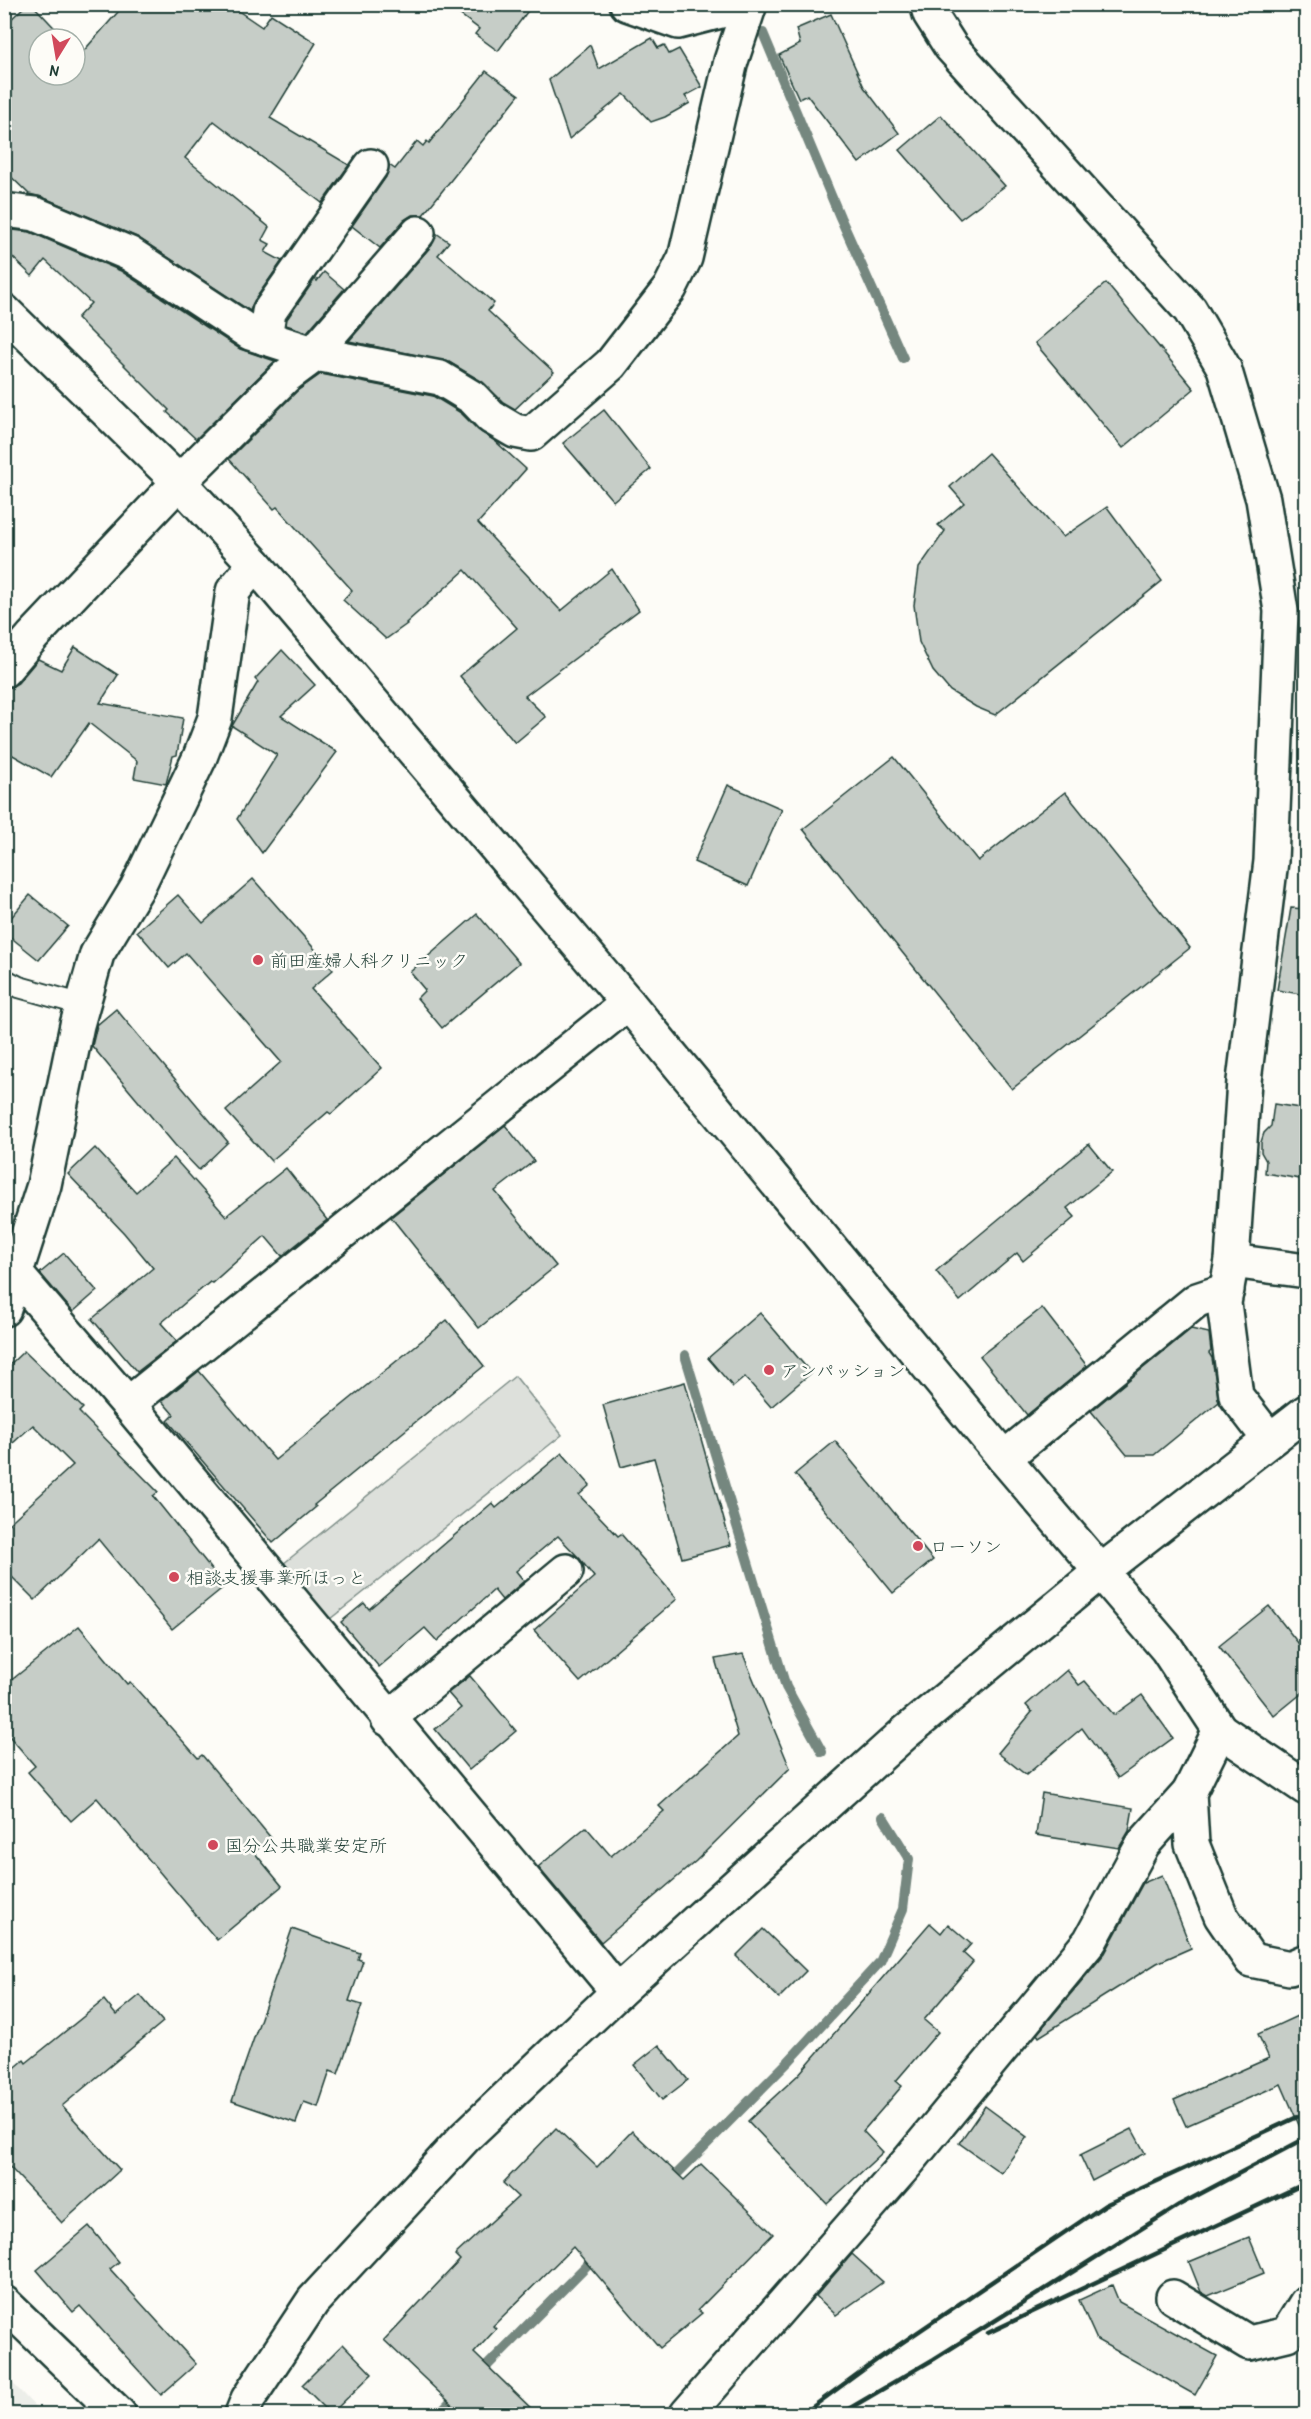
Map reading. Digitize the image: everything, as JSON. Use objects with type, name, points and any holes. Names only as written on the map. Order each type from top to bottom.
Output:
[{"type":"street","points":[[627,4],[678,22],[749,4]]},
{"type":"street","points":[[4,210],[35,213],[130,254],[250,333],[316,354],[440,378],[473,398],[491,417],[515,431],[531,434],[611,364],[670,288],[685,258],[731,61],[749,4]]},
{"type":"street","points":[[927,4],[930,14],[951,48],[1190,310],[1224,368],[1263,499],[1281,611],[1271,861],[1244,1081],[1229,1275],[1224,1303],[1236,1396],[1269,1439]]},
{"type":"street","points":[[265,338],[269,312],[371,166]]},
{"type":"street","points":[[4,670],[33,636],[179,482],[285,377],[316,354],[323,342],[418,233]]},
{"type":"street","points":[[4,311],[179,482],[255,564],[628,1004],[1004,1458],[1167,1649],[1220,1730],[1306,1788]]},
{"type":"street","points":[[4,1309],[44,1185],[83,1005],[97,954],[136,888],[200,757],[215,718],[233,591],[255,564]]},
{"type":"street","points":[[128,1404],[628,1004]]},
{"type":"street","points":[[1004,1458],[1229,1275],[1306,1271]]},
{"type":"street","points":[[16,1274],[128,1404],[388,1719],[618,1992]]},
{"type":"street","points":[[242,2415],[248,2399],[313,2301],[465,2137],[618,1992],[906,1732],[1100,1572],[1306,1412]]},
{"type":"street","points":[[388,1719],[566,1571]]},
{"type":"street","points":[[687,2415],[907,2163],[1090,1941],[1143,1844],[1189,1793],[1220,1730]]},
{"type":"street","points":[[1189,1793],[1192,1844],[1221,1916],[1245,1952],[1251,1960],[1290,1968],[1306,1961]]},
{"type":"street","points":[[1173,2297],[1249,2343],[1287,2334],[1306,2303]]},
{"type":"street","points":[[4,2303],[119,2415]]},
{"type":"lane","points":[[4,979],[19,987],[83,1005]]},
{"type":"shaded area","points":[[515,1376],[562,1435],[330,1619],[283,1564]]},
{"type":"shaded area","points":[[5,2375],[42,2414],[5,2414]]},
{"type":"building","points":[[27,4],[32,4],[54,27],[27,27],[27,87],[87,87],[87,47],[125,4],[228,4],[262,27],[271,14],[316,43],[270,118],[349,165],[322,203],[214,121],[185,158],[269,227],[262,240],[270,244],[265,252],[282,261],[254,301],[250,311],[137,237],[42,197],[29,194],[4,170],[4,26]]},
{"type":"building","points":[[446,4],[533,4],[498,51],[475,34],[479,29]]},
{"type":"building","points":[[831,14],[864,87],[899,133],[859,163],[807,95],[799,99],[779,55],[800,44],[796,29]]},
{"type":"building","points":[[652,38],[658,48],[664,45],[669,54],[679,49],[702,87],[685,96],[690,103],[651,122],[624,94],[569,139],[549,80],[590,45],[599,69]]},
{"type":"building","points":[[486,71],[519,95],[423,215],[412,215],[404,220],[380,248],[352,226],[386,177],[389,165],[395,169],[417,141],[423,146],[427,141],[429,143]]},
{"type":"building","points":[[941,115],[1005,186],[960,219],[900,150]]},
{"type":"building","points":[[4,229],[30,232],[121,271],[240,349],[275,361],[196,439],[77,318],[91,303],[45,260],[32,276],[4,249]]},
{"type":"building","points":[[436,233],[449,242],[438,255],[494,303],[488,311],[554,372],[515,409],[503,402],[483,382],[449,362],[349,341],[432,245]]},
{"type":"building","points":[[324,272],[344,289],[307,332],[286,325],[287,319],[315,279],[317,281]]},
{"type":"building","points":[[1106,283],[1194,389],[1123,448],[1035,343]]},
{"type":"building","points":[[321,374],[433,396],[461,413],[526,469],[478,523],[561,611],[612,569],[639,610],[525,696],[546,717],[515,743],[460,676],[517,628],[465,570],[407,624],[386,639],[343,600],[352,590],[277,507],[274,509],[229,459],[297,391]]},
{"type":"building","points":[[604,410],[651,469],[613,501],[563,443]]},
{"type":"building","points":[[988,453],[1063,537],[1107,507],[1162,581],[995,715],[976,707],[950,691],[933,671],[919,642],[914,605],[919,568],[945,531],[938,525],[964,503],[950,487]]},
{"type":"building","points":[[75,647],[118,675],[100,703],[183,718],[177,755],[173,756],[166,784],[134,778],[137,761],[89,723],[51,777],[4,750],[4,688],[18,683],[38,659],[61,670]]},
{"type":"building","points":[[282,650],[315,685],[281,716],[337,752],[262,853],[237,819],[277,755],[232,726],[258,682],[255,679]]},
{"type":"building","points":[[894,757],[978,861],[1065,792],[1190,948],[1012,1089],[803,829]]},
{"type":"building","points":[[728,785],[782,809],[748,886],[694,862]]},
{"type":"building","points":[[253,879],[333,970],[311,989],[382,1068],[331,1114],[328,1112],[271,1161],[226,1111],[281,1062],[186,953],[169,968],[137,931],[178,895],[203,923]]},
{"type":"building","points":[[30,895],[68,926],[39,960],[4,932],[4,926]]},
{"type":"building","points":[[1291,908],[1306,909],[1306,995],[1277,990]]},
{"type":"building","points":[[477,914],[519,963],[442,1028],[417,998],[425,990],[410,972]]},
{"type":"building","points":[[116,1009],[228,1142],[199,1170],[175,1145],[92,1046],[97,1025]]},
{"type":"building","points":[[1274,1104],[1306,1109],[1306,1180],[1265,1173],[1266,1161],[1261,1152],[1261,1142],[1264,1133],[1271,1126]]},
{"type":"building","points":[[505,1125],[534,1161],[495,1191],[556,1266],[479,1328],[391,1217]]},
{"type":"building","points":[[1089,1144],[1112,1172],[1067,1208],[1075,1217],[1023,1261],[1017,1253],[960,1301],[936,1271]]},
{"type":"building","points":[[95,1148],[136,1192],[174,1158],[226,1216],[286,1168],[327,1220],[282,1256],[265,1236],[212,1283],[210,1282],[161,1323],[177,1341],[137,1372],[92,1319],[153,1268],[124,1233],[68,1174]]},
{"type":"building","points":[[64,1253],[97,1291],[73,1312],[40,1273]]},
{"type":"building","points":[[1042,1308],[1087,1366],[1027,1415],[980,1356]]},
{"type":"building","points":[[760,1313],[811,1373],[771,1407],[745,1377],[733,1387],[708,1358]]},
{"type":"building","points":[[447,1320],[484,1366],[314,1505],[316,1507],[273,1543],[168,1421],[174,1415],[162,1401],[199,1371],[275,1460]]},
{"type":"building","points":[[1191,1329],[1209,1333],[1211,1351],[1209,1353],[1212,1358],[1219,1402],[1154,1455],[1127,1455],[1091,1411]]},
{"type":"building","points":[[24,1351],[83,1408],[79,1412],[158,1492],[153,1496],[225,1586],[172,1629],[98,1539],[35,1600],[4,1569],[4,1528],[73,1465],[33,1425],[4,1451],[4,1370]]},
{"type":"building","points":[[685,1382],[731,1545],[682,1558],[654,1458],[621,1467],[603,1405]]},
{"type":"building","points":[[835,1441],[933,1560],[893,1593],[795,1474]]},
{"type":"building","points":[[562,1453],[590,1485],[579,1495],[618,1536],[621,1534],[677,1599],[580,1682],[534,1630],[594,1577],[558,1536],[516,1571],[524,1581],[502,1600],[494,1590],[437,1641],[425,1628],[379,1667],[341,1622],[364,1603],[369,1609],[492,1503],[496,1508]]},
{"type":"building","points":[[1269,1606],[1306,1653],[1306,1690],[1274,1716],[1219,1646]]},
{"type":"building","points":[[79,1626],[127,1684],[130,1682],[198,1758],[202,1755],[271,1838],[254,1852],[282,1886],[217,1940],[97,1798],[71,1821],[28,1772],[35,1766],[4,1730],[4,1686]]},
{"type":"building","points":[[743,1654],[790,1768],[696,1861],[601,1942],[538,1867],[586,1827],[611,1856],[664,1811],[659,1806],[738,1736],[715,1659]]},
{"type":"building","points":[[1067,1670],[1079,1685],[1085,1681],[1114,1715],[1142,1695],[1173,1738],[1118,1778],[1082,1728],[1026,1775],[998,1753],[1032,1712],[1026,1705]]},
{"type":"building","points":[[470,1676],[516,1731],[469,1770],[435,1729],[461,1708],[448,1693]]},
{"type":"building","points":[[1042,1793],[1133,1808],[1129,1831],[1119,1848],[1036,1835]]},
{"type":"building","points":[[1162,1875],[1191,1948],[1157,1963],[1039,2037],[1037,2034],[1105,1953],[1143,1883]]},
{"type":"building","points":[[930,1923],[941,1933],[948,1924],[971,1944],[963,1953],[973,1962],[924,2020],[938,2032],[896,2081],[902,2086],[863,2131],[883,2152],[827,2204],[748,2121],[798,2075]]},
{"type":"building","points":[[292,1929],[360,1953],[358,1959],[363,1961],[349,2001],[362,2005],[338,2074],[330,2071],[318,2107],[304,2102],[296,2123],[232,2101]]},
{"type":"building","points":[[763,1929],[806,1971],[779,1998],[736,1956]]},
{"type":"building","points":[[140,1995],[163,2022],[62,2106],[120,2170],[62,2223],[4,2161],[4,2077],[24,2060],[26,2063],[104,2000],[116,2015]]},
{"type":"building","points":[[1306,2012],[1306,2141],[1281,2084],[1186,2126],[1174,2100],[1269,2058],[1258,2034]]},
{"type":"building","points":[[659,2045],[688,2080],[662,2100],[634,2065]]},
{"type":"building","points":[[985,2106],[1027,2137],[1001,2173],[959,2143]]},
{"type":"building","points":[[556,2128],[597,2167],[632,2131],[684,2180],[701,2164],[773,2234],[698,2310],[702,2313],[660,2348],[573,2247],[493,2326],[496,2329],[474,2353],[538,2415],[463,2415],[384,2340],[460,2260],[455,2255],[518,2197],[503,2183]]},
{"type":"building","points":[[1132,2129],[1145,2153],[1092,2181],[1080,2155]]},
{"type":"building","points":[[89,2226],[119,2262],[110,2269],[196,2364],[161,2395],[80,2306],[73,2312],[37,2270]]},
{"type":"building","points":[[1249,2237],[1264,2273],[1208,2296],[1201,2292],[1189,2262]]},
{"type":"building","points":[[852,2254],[883,2282],[836,2315],[816,2296]]},
{"type":"building","points":[[1112,2285],[1119,2302],[1217,2356],[1195,2395],[1097,2340],[1079,2300]]},
{"type":"building","points":[[343,2344],[372,2374],[331,2414],[302,2385]]},
{"type":"waterway","points":[[763,33],[840,217],[903,358]]},
{"type":"waterway","points":[[685,1355],[786,1687],[822,1752]]},
{"type":"waterway","points":[[667,2184],[788,2062],[880,1962],[903,1909],[909,1859],[883,1817]]},
{"type":"waterway","points":[[477,2376],[597,2255]]},
{"type":"waterway","points":[[439,2414],[460,2393]]},
{"type":"railway","points":[[803,2414],[878,2359],[1105,2205],[1306,2113]]},
{"type":"railway","points":[[840,2414],[934,2359],[1179,2205],[1306,2138]]},
{"type":"railway","points":[[988,2333],[1306,2183]]},
{"type":"place","name":"前田産婦人科クリニック","points":[[258,960]]},
{"type":"place","name":"アンパッション","points":[[769,1370]]},
{"type":"place","name":"ローソン","points":[[918,1546]]},
{"type":"place","name":"相談支援事業所ほっと","points":[[174,1577]]},
{"type":"place","name":"国分公共職業安定所","points":[[213,1845]]}]
